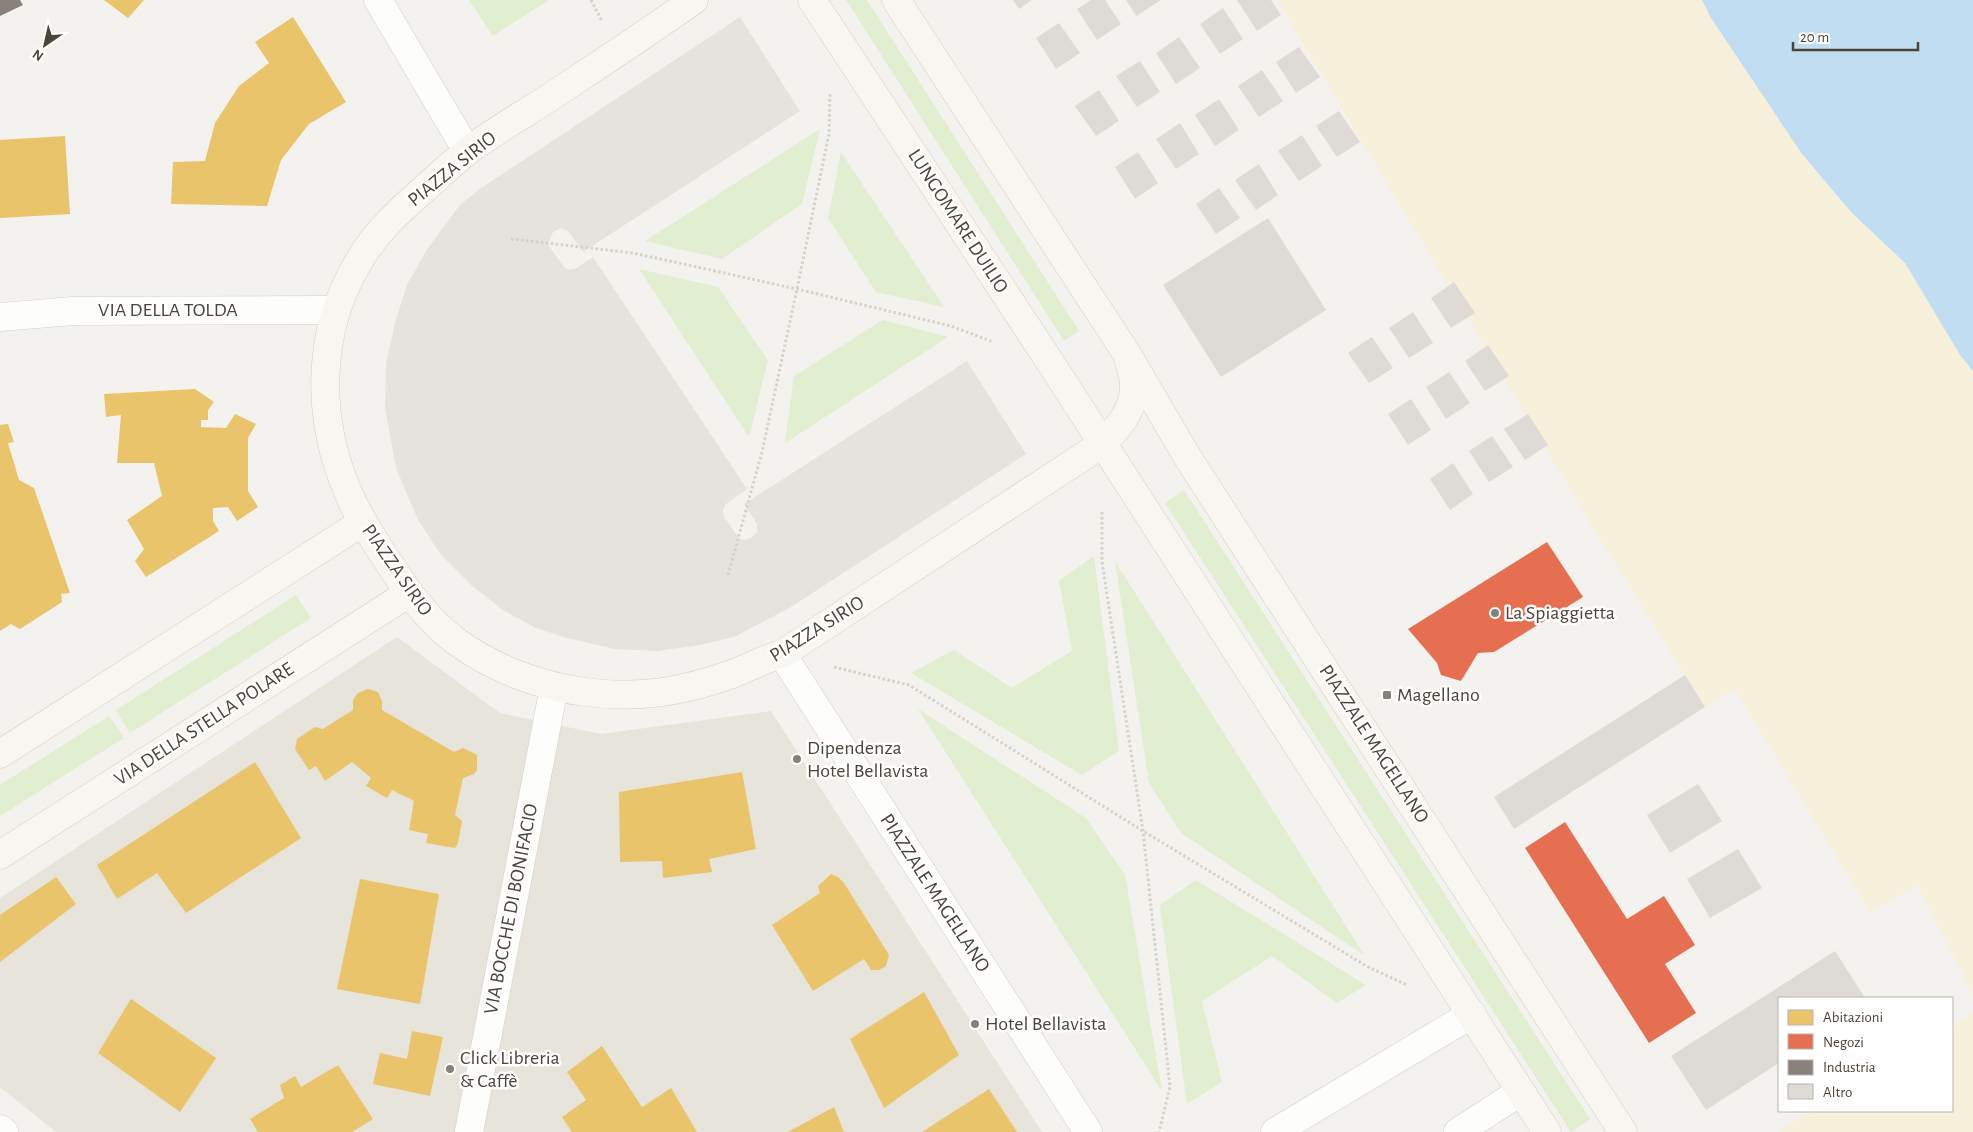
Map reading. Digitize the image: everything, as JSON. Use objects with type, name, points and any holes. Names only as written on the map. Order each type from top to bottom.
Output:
[{"type":"main road","name":"PIAZZA SIRIO","points":[[694,0],[618,53],[468,151],[405,205],[360,258],[335,310],[326,370],[328,429],[343,479],[363,522],[409,593],[432,622],[457,642],[503,668],[534,681],[609,695],[646,695],[670,692],[704,684],[758,665],[782,654],[1102,444],[1120,426],[1131,407],[1135,387],[1127,354]]},
{"type":"main road","name":"LUNGOMARE DUILIO","points":[[812,0],[1047,356],[1102,444]]},
{"type":"main road","points":[[896,0],[1127,354]]},
{"type":"main road","name":"PIAZZALE MAGELLANO","points":[[1127,354],[1188,458],[1623,1132]]},
{"type":"main road","points":[[1102,444],[1547,1132]]},
{"type":"main road","points":[[0,754],[363,522]]},
{"type":"main road","name":"VIA DELLA STELLA POLARE","points":[[0,855],[409,593]]},
{"type":"street","points":[[378,0],[468,151]]},
{"type":"street","name":"VIA DELLA TOLDA","points":[[0,317],[73,311],[335,310]]},
{"type":"street","name":"PIAZZALE MAGELLANO","points":[[782,654],[1088,1132]]},
{"type":"street","name":"VIA BOCCHE DI BONIFACIO","points":[[469,1132],[554,686]]},
{"type":"street","points":[[1275,1132],[1472,1014]]},
{"type":"street","points":[[1458,1132],[1520,1092]]},
{"type":"street","points":[[0,1129],[4,1132]]},
{"type":"path","points":[[728,575],[762,452],[797,289],[829,134],[830,86]]},
{"type":"path","points":[[512,239],[633,253],[797,289],[951,326],[997,344]]},
{"type":"path","points":[[1102,503],[1102,562],[1143,831],[1170,1087],[1159,1132]]},
{"type":"path","points":[[782,654],[909,685],[1143,831],[1368,967],[1411,986]]},
{"type":"shaded area","points":[[740,17],[800,111],[583,252],[568,231],[561,228],[553,232],[548,245],[565,268],[570,270],[575,269],[593,257],[747,489],[726,504],[723,510],[724,517],[739,538],[744,540],[751,538],[757,532],[757,524],[744,504],[967,361],[1026,454],[791,607],[734,637],[700,645],[657,651],[615,649],[567,638],[536,628],[503,610],[471,585],[441,555],[418,520],[396,468],[385,408],[386,363],[396,319],[407,285],[426,251],[459,206],[478,190]]},
{"type":"shaded area","points":[[397,637],[500,713],[601,734],[771,711],[1042,1132],[56,1132],[0,1087],[0,898]]},
{"type":"green space","points":[[469,0],[549,0],[493,36]]},
{"type":"green space","points":[[846,0],[867,0],[1079,331],[1064,341]]},
{"type":"green space","points":[[820,129],[802,204],[722,259],[645,241]]},
{"type":"green space","points":[[841,152],[944,307],[876,292],[828,218]]},
{"type":"green space","points":[[639,269],[718,287],[768,360],[749,437]]},
{"type":"green space","points":[[883,320],[948,337],[785,443],[794,376]]},
{"type":"green space","points":[[1184,490],[1590,1119],[1571,1132],[1165,503]]},
{"type":"green space","points":[[1094,556],[1119,751],[1082,775],[911,673],[954,650],[1012,688],[1072,651],[1059,581]]},
{"type":"green space","points":[[1115,561],[1365,956],[1181,833],[1149,783]]},
{"type":"green space","points":[[296,595],[311,618],[130,733],[116,710]]},
{"type":"green space","points":[[918,709],[1086,818],[1125,875],[1162,1091]]},
{"type":"green space","points":[[109,716],[124,738],[0,816],[0,785]]},
{"type":"green space","points":[[1196,880],[1366,985],[1337,1003],[1272,956],[1202,1001],[1222,1082],[1187,1104],[1160,905]]},
{"type":"sand","points":[[1277,0],[1702,0],[1711,18],[1802,154],[1852,213],[1905,263],[1960,355],[1973,371],[1973,994],[1917,885],[1870,912],[1735,689],[1705,707],[1587,518]]},
{"type":"sand","points":[[1973,1013],[1973,1132],[1777,1132],[1810,1112],[1953,1112],[1953,1025]]},
{"type":"water","points":[[1702,0],[1973,0],[1973,371],[1960,355],[1905,263],[1852,213],[1802,154],[1711,18]]},
{"type":"building: Abitazioni","points":[[104,0],[144,0],[128,18]]},
{"type":"building: Abitazioni","points":[[293,17],[346,102],[309,124],[281,160],[267,206],[171,204],[173,162],[205,161],[215,123],[239,86],[269,63],[255,42]]},
{"type":"building: Abitazioni","points":[[65,136],[70,214],[0,218],[0,140]]},
{"type":"building: Abitazioni","points":[[195,389],[214,402],[208,410],[208,420],[201,420],[201,427],[226,428],[235,414],[256,424],[248,438],[248,491],[258,507],[237,521],[228,507],[213,508],[213,521],[219,531],[146,577],[135,561],[144,549],[127,520],[162,496],[154,463],[117,463],[121,415],[106,417],[104,394]]},
{"type":"building: Abitazioni","points":[[8,424],[14,442],[8,443],[19,480],[34,488],[70,593],[61,594],[62,602],[20,629],[11,624],[0,631],[0,425]]},
{"type":"building: Abitazioni","points":[[368,689],[378,692],[382,701],[382,710],[454,752],[463,748],[477,755],[477,770],[474,774],[463,778],[455,815],[462,821],[458,843],[455,848],[426,843],[428,834],[409,830],[414,801],[392,790],[387,798],[366,786],[371,778],[352,762],[325,781],[316,766],[309,770],[295,749],[297,739],[315,727],[323,729],[353,710],[353,700],[358,693]]},
{"type":"building: Abitazioni","points":[[255,762],[301,838],[186,913],[157,873],[117,899],[97,865]]},
{"type":"building: Abitazioni","points":[[742,772],[756,849],[709,859],[712,872],[663,878],[662,861],[620,862],[619,792]]},
{"type":"building: Abitazioni","points":[[831,874],[838,877],[844,883],[889,955],[886,966],[879,970],[871,970],[864,959],[813,991],[772,925],[820,893],[818,886]]},
{"type":"building: Abitazioni","points":[[56,877],[76,904],[0,962],[0,915]]},
{"type":"building: Abitazioni","points":[[360,879],[439,894],[420,1004],[337,989]]},
{"type":"building: Abitazioni","points":[[924,992],[959,1055],[884,1108],[850,1039]]},
{"type":"building: Abitazioni","points":[[131,999],[216,1058],[180,1112],[98,1053]]},
{"type":"building: Abitazioni","points":[[412,1031],[443,1037],[430,1096],[373,1084],[380,1053],[407,1059]]},
{"type":"building: Abitazioni","points":[[602,1046],[642,1107],[671,1088],[697,1132],[572,1132],[562,1117],[586,1100],[567,1072]]},
{"type":"building: Abitazioni","points":[[338,1065],[373,1119],[352,1132],[258,1132],[250,1119],[284,1098],[280,1085],[295,1076],[301,1087]]},
{"type":"building: Abitazioni","points":[[989,1089],[1017,1132],[922,1132]]},
{"type":"building: Abitazioni","points":[[834,1107],[844,1132],[788,1132]]},
{"type":"building: Negozi","name":"La Spiaggietta","points":[[1547,542],[1583,597],[1494,652],[1478,653],[1461,681],[1441,675],[1437,663],[1408,629]]},
{"type":"building: Negozi","points":[[1565,822],[1627,919],[1664,896],[1695,945],[1665,964],[1696,1013],[1649,1043],[1525,848]]},
{"type":"building: Industria","points":[[0,0],[20,0],[23,5],[0,16]]},
{"type":"building: Altro","points":[[1013,0],[1032,0],[1019,9]]},
{"type":"building: Altro","points":[[1091,0],[1105,0],[1121,24],[1097,40],[1077,9]]},
{"type":"building: Altro","points":[[1126,0],[1161,0],[1136,16]]},
{"type":"building: Altro","points":[[1237,0],[1271,0],[1281,15],[1257,31]]},
{"type":"building: Altro","points":[[1223,8],[1243,39],[1220,54],[1200,24]]},
{"type":"building: Altro","points":[[1059,23],[1080,53],[1056,69],[1036,38]]},
{"type":"building: Altro","points":[[1179,37],[1200,68],[1176,84],[1156,53]]},
{"type":"building: Altro","points":[[1299,47],[1320,77],[1296,93],[1276,62]]},
{"type":"building: Altro","points":[[1140,61],[1160,92],[1137,107],[1116,76]]},
{"type":"building: Altro","points":[[1262,70],[1283,101],[1259,117],[1238,86]]},
{"type":"building: Altro","points":[[1099,90],[1119,121],[1096,136],[1075,106]]},
{"type":"building: Altro","points":[[1219,99],[1239,130],[1215,146],[1195,115]]},
{"type":"building: Altro","points":[[1339,111],[1360,142],[1337,157],[1316,126]]},
{"type":"building: Altro","points":[[1180,123],[1199,154],[1176,169],[1156,139]]},
{"type":"building: Altro","points":[[1302,135],[1322,166],[1299,181],[1278,151]]},
{"type":"building: Altro","points":[[1138,152],[1158,183],[1135,199],[1115,167]]},
{"type":"building: Altro","points":[[1259,164],[1278,195],[1256,210],[1235,180]]},
{"type":"building: Altro","points":[[1219,188],[1240,218],[1216,234],[1196,204]]},
{"type":"building: Altro","points":[[1268,218],[1326,310],[1221,377],[1163,285]]},
{"type":"building: Altro","points":[[1454,282],[1475,313],[1451,328],[1431,298]]},
{"type":"building: Altro","points":[[1413,312],[1433,343],[1409,358],[1389,328]]},
{"type":"building: Altro","points":[[1372,337],[1393,368],[1369,383],[1348,353]]},
{"type":"building: Altro","points":[[1488,345],[1509,376],[1485,391],[1465,361]]},
{"type":"building: Altro","points":[[1449,372],[1470,403],[1446,419],[1426,387]]},
{"type":"building: Altro","points":[[1411,399],[1431,430],[1408,445],[1388,414]]},
{"type":"building: Altro","points":[[1528,414],[1548,445],[1525,460],[1504,429]]},
{"type":"building: Altro","points":[[1492,436],[1513,467],[1489,482],[1469,451]]},
{"type":"building: Altro","points":[[1453,463],[1473,494],[1450,510],[1430,479]]},
{"type":"building: Altro","points":[[1685,675],[1705,707],[1514,829],[1494,797]]},
{"type":"building: Altro","points":[[1698,784],[1722,821],[1670,853],[1647,815]]},
{"type":"building: Altro","points":[[1738,849],[1762,888],[1710,918],[1687,879]]},
{"type":"building: Altro","points":[[1835,951],[1864,997],[1778,997],[1778,1064],[1706,1110],[1671,1056]]},
{"type":"place","name":"La Spiaggietta","points":[[1495,613]]},
{"type":"place","name":"Magellano","points":[[1387,695]]},
{"type":"place","name":"Dipendenza Hotel Bellavista","points":[[797,759]]},
{"type":"place","name":"Hotel Bellavista","points":[[975,1024]]},
{"type":"place","name":"Click Libreria & Caffè","points":[[450,1069]]}]
